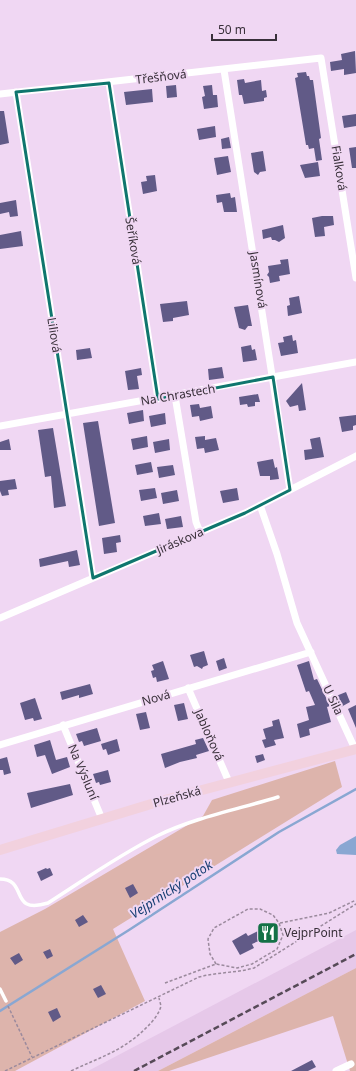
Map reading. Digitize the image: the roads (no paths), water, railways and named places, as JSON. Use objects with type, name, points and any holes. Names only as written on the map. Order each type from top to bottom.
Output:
[{"type":"main road","name":"Plzeňská","points":[[0,850],[229,782],[355,749]]},
{"type":"street","name":"Třešňová","points":[[0,94],[109,83],[321,58]]},
{"type":"street","name":"Fialková","points":[[321,58],[356,278]]},
{"type":"street","name":"Jasmínová","points":[[224,70],[290,490]]},
{"type":"street","name":"Šeříková","points":[[109,83],[158,399]]},
{"type":"street","name":"Liliová","points":[[16,92],[92,578]]},
{"type":"street","name":"Na Chrastech","points":[[0,426],[158,399],[356,362]]},
{"type":"street","points":[[174,396],[196,522],[200,532]]},
{"type":"street","name":"Jiráskova","points":[[0,618],[260,505],[356,456]]},
{"type":"street","name":"U Sila","points":[[260,505],[277,554],[297,623],[355,749]]},
{"type":"street","name":"Nová","points":[[0,745],[311,652]]},
{"type":"street","name":"Jabloňová","points":[[188,688],[229,782]]},
{"type":"street","name":"Na Výsluní","points":[[63,725],[102,819]]},
{"type":"street","points":[[336,1071],[351,1064]]},
{"type":"lane","points":[[0,879],[9,880],[15,885],[23,902],[35,907],[42,905],[48,903],[122,856],[157,836],[185,825],[278,797]]},
{"type":"lane","points":[[0,989],[6,1001]]},
{"type":"water","points":[[356,836],[356,855],[337,854],[336,850],[340,845]]},
{"type":"waterway","name":"Vejprnický potok","points":[[0,1011],[129,930],[279,832],[356,789]]},
{"type":"railway","points":[[134,1071],[356,954]]},
{"type":"place","name":"VejprPoint","points":[[268,933]]}]
